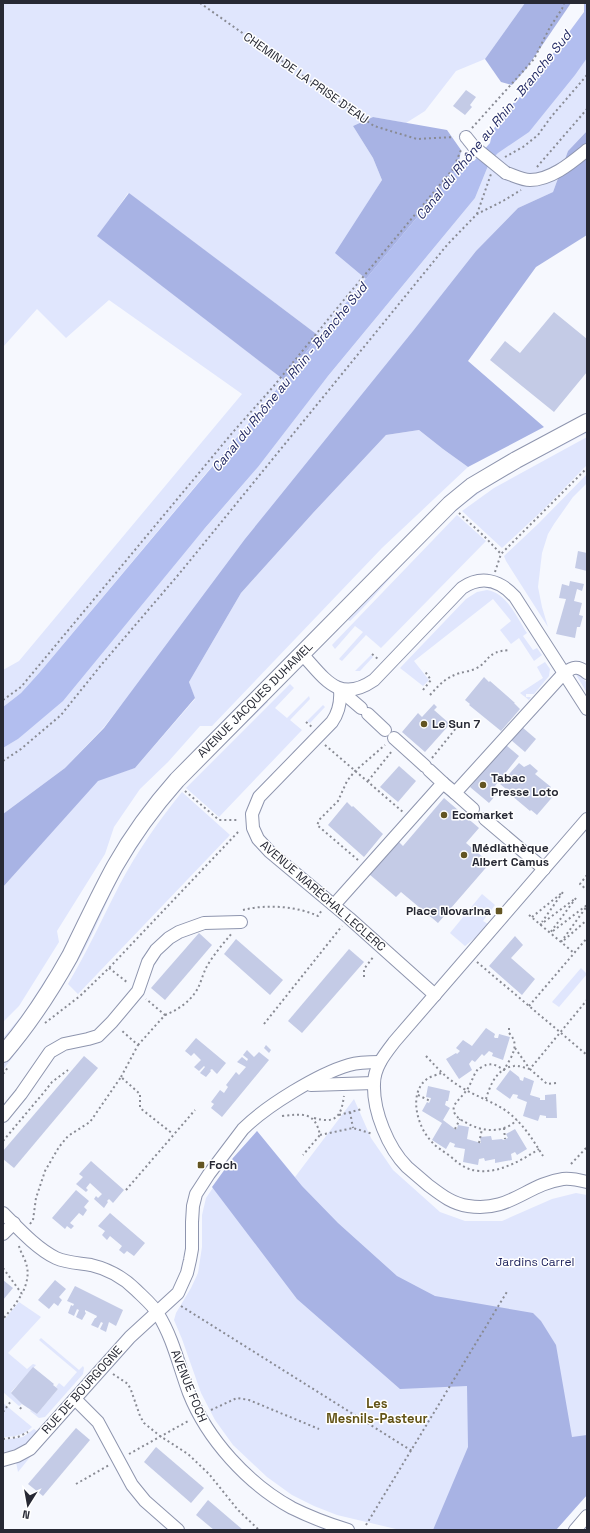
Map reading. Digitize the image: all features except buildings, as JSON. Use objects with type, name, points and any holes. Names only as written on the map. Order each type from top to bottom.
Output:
[{"type":"main road","name":"AVENUE JACQUES DUHAMEL","points":[[8,1057],[69,957],[115,866],[154,808],[177,780],[286,668],[302,654],[450,504],[472,486],[516,460],[587,422]]},
{"type":"street","points":[[466,137],[474,147],[506,173],[528,180],[543,178],[558,171],[587,150]]},
{"type":"street","points":[[340,690],[360,688],[374,680],[462,588],[472,582],[492,580],[505,587],[515,597],[587,708]]},
{"type":"street","points":[[302,654],[327,680],[364,711],[473,809]]},
{"type":"street","points":[[455,793],[564,673],[573,667],[576,667],[583,669],[587,673]]},
{"type":"street","name":"AVENUE MARÉCHAL LECLERC","points":[[340,690],[341,698],[339,710],[332,722],[259,796],[254,806],[252,818],[253,828],[262,844],[381,946],[435,995]]},
{"type":"street","points":[[334,905],[443,783]]},
{"type":"street","points":[[485,819],[544,870]]},
{"type":"street","points":[[587,819],[395,1041],[380,1062],[374,1083],[375,1106],[389,1140],[396,1152],[407,1167],[439,1194],[457,1203],[475,1207],[490,1207],[510,1201],[553,1181],[572,1179],[587,1182]]},
{"type":"street","points":[[3,1116],[21,1094],[50,1052],[64,1044],[98,1036],[112,1022],[138,991],[148,962],[156,950],[169,938],[179,932],[204,923],[241,922]]},
{"type":"street","name":"RUE DE BOURGOGNE","points":[[3,1460],[17,1456],[30,1449],[130,1337],[178,1293],[187,1273],[192,1250],[193,1206],[196,1194],[237,1136],[250,1123],[292,1093],[307,1085],[348,1065],[363,1062],[380,1062]]},
{"type":"street","points":[[307,1085],[374,1083]]},
{"type":"street","name":"AVENUE FOCH","points":[[3,1213],[48,1254],[67,1262],[104,1268],[115,1274],[135,1289],[157,1313],[171,1340],[200,1416],[207,1429],[220,1446],[236,1464],[272,1495],[327,1527],[348,1530]]},
{"type":"street","points":[[3,1234],[14,1224]]},
{"type":"street","points":[[75,1399],[98,1422],[132,1485],[145,1501],[178,1530]]},
{"type":"street","points":[[575,1530],[587,1516]]},
{"type":"path","name":"CHEMIN DE LA PRISE D'EAU","points":[[200,3],[374,126],[417,138],[466,137]]},
{"type":"path","points":[[3,700],[21,687],[453,169],[466,137],[483,114],[534,59],[550,27],[562,10],[564,3]]},
{"type":"path","points":[[500,160],[523,147],[538,135],[551,117],[587,75]]},
{"type":"path","points":[[3,761],[27,745],[61,715],[102,664],[179,574],[447,244],[476,214],[503,201],[522,189],[536,168],[587,109]]},
{"type":"path","points":[[476,214],[492,170]]},
{"type":"path","points":[[492,580],[501,554],[587,468]]},
{"type":"path","points":[[457,512],[484,536],[501,554]]},
{"type":"path","points":[[430,695],[439,684],[446,679],[475,669],[495,652],[509,650]]},
{"type":"path","points":[[372,654],[378,659]]},
{"type":"path","points":[[423,690],[431,680],[424,670]]},
{"type":"path","points":[[306,722],[314,729]]},
{"type":"path","points":[[427,768],[461,722]]},
{"type":"path","points":[[367,868],[317,825],[338,801],[347,781],[355,771],[393,737]]},
{"type":"path","points":[[368,782],[393,737]]},
{"type":"path","points":[[324,744],[411,819]]},
{"type":"path","points":[[182,789],[219,820],[237,820]]},
{"type":"path","points":[[49,1014],[42,1026],[80,996],[239,831]]},
{"type":"path","points":[[587,875],[580,884],[587,890]]},
{"type":"path","points":[[532,917],[563,892],[540,925]]},
{"type":"path","points":[[540,925],[576,898],[550,933]]},
{"type":"path","points":[[550,933],[587,905]]},
{"type":"path","points":[[561,942],[587,905]]},
{"type":"path","points":[[165,1015],[177,1009],[191,997],[198,988],[206,968],[218,950],[241,922],[243,910],[253,908],[288,908],[304,911],[318,916],[323,910]]},
{"type":"path","points":[[529,915],[574,953]]},
{"type":"path","points":[[561,942],[587,920]]},
{"type":"path","points":[[264,1024],[342,926]]},
{"type":"path","points":[[529,1006],[587,938]]},
{"type":"path","points":[[364,977],[364,969],[381,946]]},
{"type":"path","points":[[475,960],[587,1055]]},
{"type":"path","points":[[530,1069],[587,1000]]},
{"type":"path","points":[[30,1224],[33,1220],[36,1198],[45,1171],[59,1147],[68,1136],[90,1122],[121,1077],[138,1045],[112,1022]]},
{"type":"path","points":[[509,1028],[509,1033],[514,1037],[515,1048],[530,1069],[547,1084],[556,1083]]},
{"type":"path","points":[[504,1070],[515,1048]]},
{"type":"path","points":[[426,1056],[446,1077],[508,1112],[531,1136],[543,1156]]},
{"type":"path","points":[[3,1074],[8,1057]]},
{"type":"path","points":[[504,1070],[492,1064],[479,1069],[467,1090],[454,1106],[455,1114],[460,1119],[482,1129],[498,1130],[513,1124],[517,1120]]},
{"type":"path","points":[[486,1099],[489,1088],[497,1075],[504,1070],[515,1066],[530,1069]]},
{"type":"path","points":[[3,1141],[52,1082],[68,1070]]},
{"type":"path","points":[[441,1073],[427,1079],[423,1084],[418,1095],[416,1114],[430,1140],[462,1166],[480,1171],[492,1170],[523,1160],[539,1149]]},
{"type":"path","points":[[121,1077],[140,1094],[140,1108],[173,1134]]},
{"type":"path","points":[[282,1116],[300,1114],[326,1122],[334,1120],[339,1115],[344,1093]]},
{"type":"path","points":[[418,1095],[430,1101]]},
{"type":"path","points":[[339,1115],[362,1109]]},
{"type":"path","points":[[126,1190],[195,1110]]},
{"type":"path","points":[[350,1112],[353,1128]]},
{"type":"path","points":[[313,1118],[318,1124],[320,1135]]},
{"type":"path","points":[[454,1129],[460,1119]]},
{"type":"path","points":[[303,1155],[320,1135],[353,1128],[377,1136]]},
{"type":"path","points":[[504,1128],[505,1139]]},
{"type":"path","points":[[479,1143],[482,1129]]},
{"type":"path","points":[[571,1164],[587,1147]]},
{"type":"path","points":[[3,1319],[22,1294],[28,1281],[26,1262],[19,1249],[20,1241]]},
{"type":"path","points":[[3,1268],[22,1294]]},
{"type":"path","points":[[366,1525],[508,1290]]},
{"type":"path","points":[[179,1304],[412,1451]]},
{"type":"path","points":[[102,1368],[128,1384],[144,1423],[160,1436],[188,1454],[209,1474],[238,1510],[259,1530]]},
{"type":"path","points":[[208,1412],[237,1398],[249,1400],[319,1429]]},
{"type":"path","points":[[3,1412],[10,1401]]},
{"type":"path","points":[[20,1409],[23,1405]]},
{"type":"path","points":[[76,1484],[192,1419]]},
{"type":"path","points":[[3,1439],[18,1437],[32,1428]]},
{"type":"green space","points":[[3,3],[525,3],[485,59],[456,71],[425,111],[406,123],[373,117],[353,126],[373,158],[382,180],[336,253],[366,279],[319,336],[128,193],[98,236],[284,380],[40,672],[21,693],[3,707],[3,670],[19,661],[242,394],[109,300],[66,338],[37,309],[3,347]]},
{"type":"green space","points":[[587,57],[587,131],[568,151],[553,192],[518,208],[476,251],[104,727],[65,768],[3,814],[3,748],[18,739],[258,467],[324,381],[475,198],[490,161]]},
{"type":"green space","points":[[419,430],[468,467],[382,548],[212,726],[200,726],[168,762],[140,789],[114,827],[105,854],[57,931],[59,942],[19,1006],[3,1022],[3,887],[98,780],[135,768],[195,699],[189,682],[241,593],[313,513],[386,435]]},
{"type":"green space","points":[[587,430],[587,433],[539,457],[493,484],[464,504],[436,529],[350,621],[348,620],[457,506],[497,477]]},
{"type":"green space","points":[[587,437],[587,465],[544,509],[502,548],[462,511],[494,488]]},
{"type":"green space","points":[[587,474],[587,483],[573,497],[554,524],[548,534],[542,553],[538,587],[548,627],[504,556]]},
{"type":"green space","points":[[457,515],[486,541],[381,648],[366,635],[342,661],[339,659],[363,632],[355,626],[335,649],[332,645]]},
{"type":"green space","points":[[487,590],[494,592],[506,601],[527,633],[523,636],[533,650],[537,648],[542,655],[534,661],[519,638],[511,644],[500,630],[511,621],[493,599],[414,661],[429,680],[423,686],[400,668],[466,599],[477,592]]},
{"type":"green space","points":[[371,655],[373,657],[360,671],[355,671]]},
{"type":"green space","points":[[545,662],[550,669],[549,676],[534,694],[526,694],[526,697],[531,697],[529,700],[520,693],[543,678],[537,667]]},
{"type":"green space","points":[[575,673],[579,674],[587,683],[587,693]]},
{"type":"green space","points":[[290,684],[294,688],[275,708],[287,718],[309,696],[310,699],[290,720],[302,730],[219,817],[186,788]]},
{"type":"green space","points":[[266,700],[268,702],[209,758]]},
{"type":"green space","points":[[323,705],[325,707],[310,723],[307,721]]},
{"type":"green space","points":[[198,769],[166,805],[130,858],[123,869],[74,968],[45,1012],[3,1070],[3,1065],[15,1050],[128,857],[165,803]]},
{"type":"green space","points":[[182,792],[230,835],[78,994],[68,984],[120,884],[141,848]]},
{"type":"green space","points":[[482,894],[495,905],[483,921],[488,924],[465,946],[450,933]]},
{"type":"green space","points":[[581,968],[587,974],[559,1007],[552,1002]]},
{"type":"green space","points":[[49,974],[51,975],[42,991],[3,1041],[3,1038],[24,1013]]},
{"type":"green space","name":"Jardins Carrel","points":[[354,1099],[371,1138],[393,1170],[440,1212],[465,1221],[502,1221],[552,1199],[576,1193],[587,1195],[587,1495],[556,1530],[400,1530],[337,1515],[292,1495],[267,1477],[233,1445],[215,1420],[201,1393],[174,1320],[176,1313],[198,1273],[202,1247],[202,1215],[206,1198],[233,1158],[257,1131],[295,1177]]},
{"type":"green space","points":[[19,1302],[41,1317],[8,1353],[27,1369],[33,1364],[36,1365],[11,1392],[22,1404],[19,1406],[3,1392],[3,1321]]},
{"type":"green space","points":[[41,1338],[79,1370],[83,1366],[84,1368],[83,1374],[45,1417],[39,1418],[30,1411],[31,1410],[37,1414],[58,1389],[56,1387],[59,1383],[64,1387],[77,1372],[39,1340]]},
{"type":"green space","points":[[3,1403],[32,1427],[19,1435],[3,1437]]},
{"type":"green space","points":[[34,1429],[38,1432],[18,1449],[3,1452],[3,1440],[23,1437]]},
{"type":"green space","points":[[35,1451],[18,1472],[16,1462]]},
{"type":"shaded area","points":[[525,3],[571,3],[526,69],[512,85],[501,82],[485,59]]},
{"type":"shaded area","points":[[373,117],[447,130],[461,150],[458,168],[366,279],[335,253],[382,180],[373,158],[353,126]]},
{"type":"shaded area","points":[[587,131],[587,235],[536,267],[468,361],[544,427],[468,467],[419,430],[386,435],[241,593],[189,682],[195,698],[135,768],[98,781],[3,887],[3,814],[65,768],[104,728],[245,539],[476,251],[518,208],[553,192],[568,151]]},
{"type":"shaded area","points":[[129,193],[319,336],[284,380],[97,236]]},
{"type":"shaded area","points":[[257,1131],[302,1186],[338,1223],[397,1276],[435,1296],[533,1313],[541,1321],[556,1345],[572,1437],[587,1435],[587,1495],[556,1530],[433,1530],[468,1447],[467,1386],[400,1389],[297,1299],[212,1187],[233,1158]]},
{"type":"water","name":"Canal du Rhône au Rhin - Branche Sud","points":[[584,3],[587,3],[587,58],[575,75],[529,132],[498,153],[490,161],[475,198],[328,376],[258,467],[205,528],[63,701],[18,739],[3,748],[3,707],[21,693],[40,672],[264,405],[335,316],[458,168],[470,161],[474,161],[490,143],[493,130],[505,111],[523,94],[584,12]]},
{"type":"place","name":"Le Sun 7","points":[[424,724]]},
{"type":"place","name":"Tabac Presse Loto","points":[[483,785]]},
{"type":"place","name":"Ecomarket","points":[[444,815]]},
{"type":"place","name":"Médiathèque Albert Camus","points":[[464,855]]},
{"type":"place","name":"Place Novarina","points":[[499,911]]},
{"type":"place","name":"Foch","points":[[201,1165]]},
{"type":"district","name":"Les Mesnils-Pasteur","points":[[377,1410]]}]
